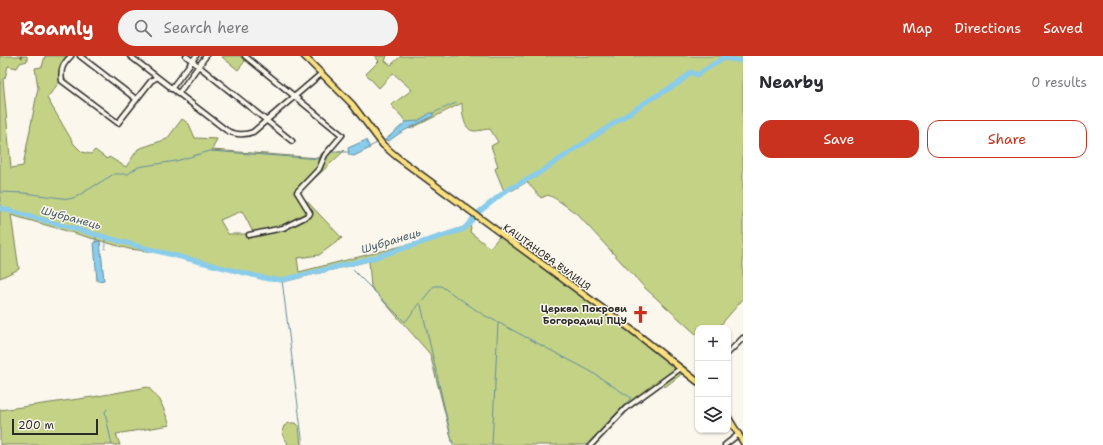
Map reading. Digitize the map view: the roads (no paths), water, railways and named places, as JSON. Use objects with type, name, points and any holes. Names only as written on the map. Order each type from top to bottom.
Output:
[{"type":"main road","name":"КАШТАНОВА ВУЛИЦЯ","points":[[304,56],[352,104],[384,145],[693,378]]},
{"type":"main road","points":[[731,422],[743,442]]},
{"type":"street","points":[[71,56],[63,64],[60,72],[62,81],[118,123],[156,78]]},
{"type":"street","points":[[80,56],[136,100]]},
{"type":"street","points":[[130,56],[156,78],[233,134],[240,135],[253,132],[322,73]]},
{"type":"street","points":[[186,56],[292,140]]},
{"type":"street","points":[[171,89],[196,56]]},
{"type":"street","points":[[178,94],[206,56]]},
{"type":"street","points":[[245,56],[342,135],[325,155],[319,168],[297,192],[310,212],[304,218],[282,228],[249,235]]},
{"type":"street","points":[[731,350],[743,338]]},
{"type":"street","points":[[591,445],[626,408],[681,368]]},
{"type":"street","points":[[725,445],[739,434]]},
{"type":"water","points":[[430,113],[433,113],[433,116],[405,130],[389,141],[385,140],[406,122],[418,121]]},
{"type":"water","points":[[366,140],[370,148],[354,156],[349,155],[348,148]]},
{"type":"water","points":[[100,241],[104,280],[97,281],[94,242]]},
{"type":"waterway","name":"Шубранець","points":[[0,208],[141,247],[268,279],[282,280],[373,258],[464,229],[479,212],[507,190],[536,175],[649,100],[679,83],[691,72],[697,75],[723,58],[743,61]]},
{"type":"waterway","points":[[433,113],[456,103]]},
{"type":"waterway","points":[[369,147],[379,142]]},
{"type":"waterway","points":[[0,192],[24,193],[69,199],[76,197],[114,174],[128,174],[138,167],[176,161],[210,151],[319,159],[324,153]]},
{"type":"waterway","points":[[329,152],[349,152]]},
{"type":"waterway","name":"Шубранець","points":[[96,235],[96,242]]},
{"type":"waterway","points":[[105,238],[105,249]]},
{"type":"waterway","points":[[347,264],[405,322],[434,286],[441,286],[482,314],[590,371],[631,398],[587,445]]},
{"type":"waterway","points":[[282,280],[303,445]]},
{"type":"waterway","points":[[421,305],[453,445]]},
{"type":"waterway","points":[[492,445],[498,323]]},
{"type":"waterway","points":[[107,409],[105,412],[112,445]]},
{"type":"place","name":"Церква Покрови Богородиці ПЦУ","points":[[640,314]]}]
